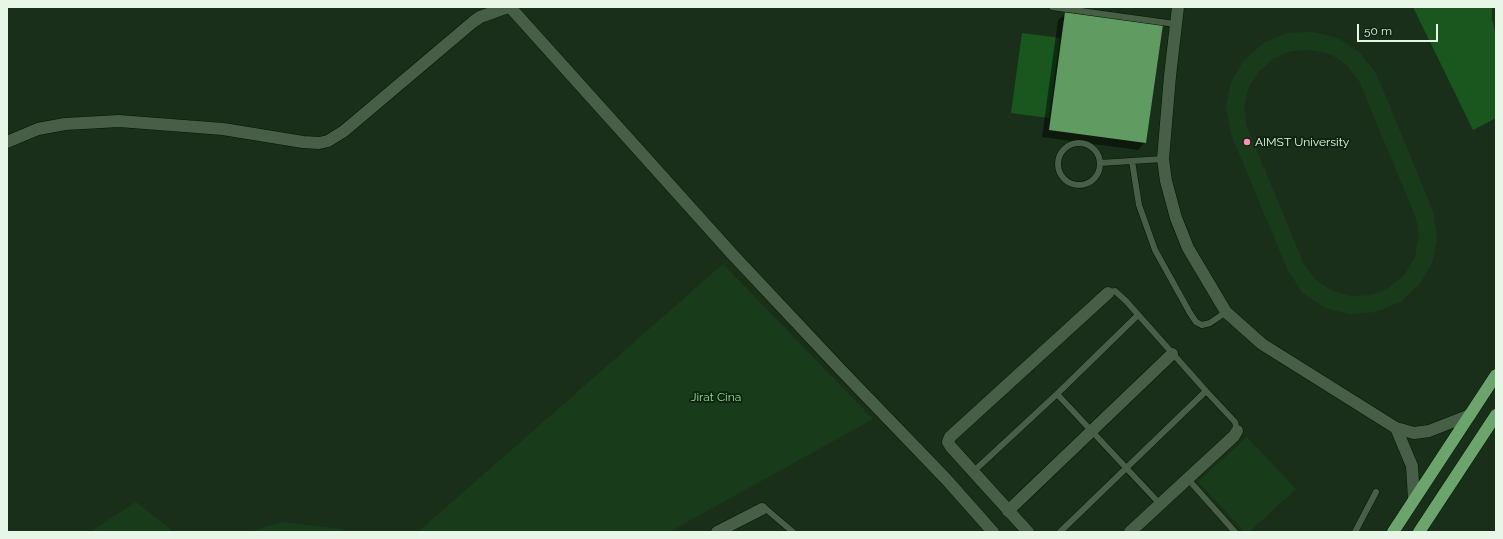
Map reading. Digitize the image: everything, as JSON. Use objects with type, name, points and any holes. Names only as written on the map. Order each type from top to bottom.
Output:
[{"type":"main road","points":[[1393,532],[1496,375]]},
{"type":"main road","points":[[1419,532],[1496,415]]},
{"type":"street","points":[[7,142],[38,129],[65,124],[119,121],[222,129],[302,142],[319,143],[328,141],[344,131],[473,22],[480,17],[509,7],[734,255],[842,371],[946,479],[993,532]]},
{"type":"street","points":[[1178,7],[1175,24],[1163,159],[1166,181],[1176,218],[1188,248],[1226,312],[1262,344],[1396,428],[1414,433],[1429,431],[1445,426],[1470,414]]},
{"type":"street","points":[[1028,532],[948,442],[950,437],[1108,293]]},
{"type":"street","points":[[1008,511],[1172,354]]},
{"type":"street","points":[[1396,428],[1412,466],[1414,499]]},
{"type":"street","points":[[1130,532],[1234,436],[1237,431]]},
{"type":"street","points":[[717,532],[762,509]]},
{"type":"lane","points":[[1052,7],[1175,24]]},
{"type":"lane","points":[[1075,144],[1089,146],[1095,150],[1100,163],[1097,176],[1092,181],[1080,185],[1073,185],[1062,178],[1058,165],[1062,152],[1075,144]]},
{"type":"lane","points":[[1100,163],[1163,159]]},
{"type":"lane","points":[[1132,161],[1140,205],[1155,250],[1190,313],[1196,322],[1202,325],[1210,323],[1226,312]]},
{"type":"lane","points":[[1108,293],[1115,291],[1119,293],[1172,354],[1191,372],[1206,391],[1235,422],[1237,431]]},
{"type":"lane","points":[[974,471],[1057,394],[1138,315]]},
{"type":"lane","points":[[1060,532],[1126,470],[1206,391]]},
{"type":"lane","points":[[1057,394],[1126,470],[1160,504]]},
{"type":"lane","points":[[1187,478],[1235,532]]},
{"type":"lane","points":[[1355,532],[1376,492]]},
{"type":"lane","points":[[762,509],[766,509],[792,532]]},
{"type":"green space","points":[[1313,32],[1338,38],[1359,52],[1376,73],[1433,211],[1437,238],[1432,263],[1419,285],[1400,302],[1376,312],[1350,314],[1325,308],[1303,293],[1288,271],[1231,134],[1226,107],[1231,82],[1244,60],[1264,43],[1287,33]],"holes":[[[1311,50],[1330,54],[1347,65],[1359,81],[1416,218],[1419,237],[1415,257],[1405,274],[1390,287],[1372,295],[1352,296],[1332,291],[1316,280],[1304,264],[1247,127],[1244,108],[1248,89],[1258,72],[1273,59],[1291,51]]]},
{"type":"green space","name":"Jirat Cina","points":[[723,264],[873,419],[669,532],[418,532]]},
{"type":"green space","points":[[1247,437],[1296,489],[1249,532],[1245,532],[1198,482]]},
{"type":"green space","points":[[136,502],[174,532],[90,532]]},
{"type":"green space","points":[[281,522],[342,529],[346,532],[250,532]]},
{"type":"shaded area","points":[[1413,7],[1492,7],[1492,19],[1496,35],[1496,118],[1473,130]]},
{"type":"shaded area","points":[[1022,33],[1060,38],[1049,118],[1011,113]]},
{"type":"building","points":[[1065,12],[1163,24],[1146,143],[1049,130]]},
{"type":"place","name":"AIMST University","points":[[1247,142]]}]
